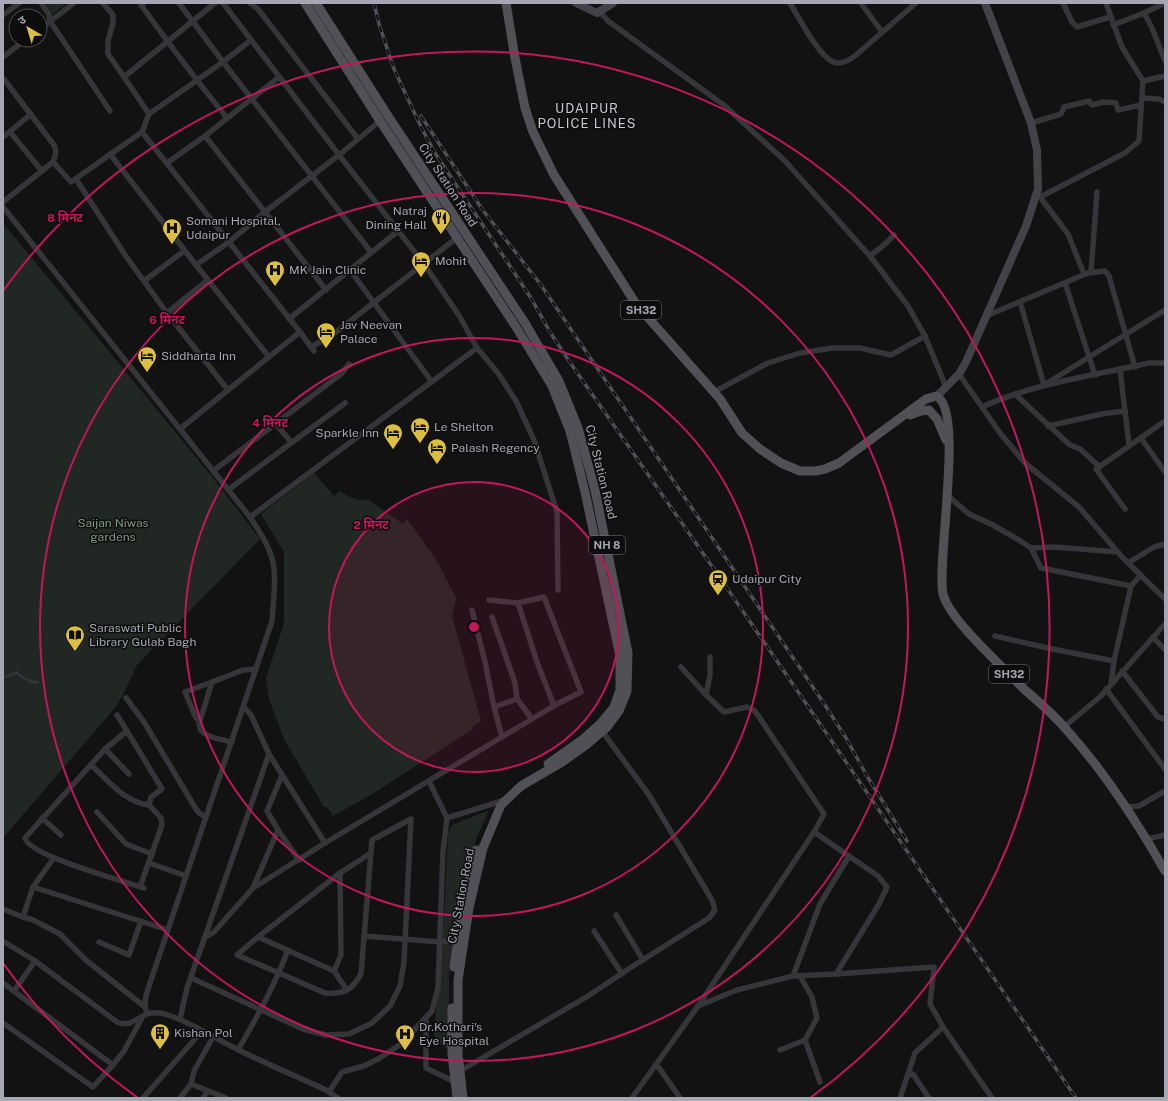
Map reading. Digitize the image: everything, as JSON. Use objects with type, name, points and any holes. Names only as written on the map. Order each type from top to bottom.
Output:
[{"type":"main road","name":"City Station Road","points":[[305,3],[380,121],[525,322],[559,381],[578,428],[590,470],[628,653],[626,691],[619,710],[602,731],[586,745],[562,762],[521,786],[501,804],[483,848],[452,980],[452,1054],[457,1098]]},
{"type":"main road","name":"City Station Road","points":[[316,3],[461,235],[548,380],[563,411],[570,431],[585,492],[620,656],[620,690],[614,707],[601,723],[582,740],[559,757],[516,784],[497,802],[487,820],[477,846],[463,906],[458,980],[458,1054],[463,1098]]},
{"type":"main road","name":"SH32","points":[[506,3],[525,108],[533,132],[554,175],[636,304],[714,392],[742,433],[750,441],[781,464],[800,471],[816,471],[833,466],[856,451],[926,399],[937,396],[942,401],[946,414],[949,467],[943,559],[943,595],[955,618],[1009,675],[1064,727],[1112,786],[1147,839],[1165,871]]},
{"type":"main road","points":[[896,421],[918,412],[936,409],[939,405],[937,396]]},
{"type":"main road","points":[[929,410],[937,419],[948,446]]},
{"type":"street","points":[[3,15],[19,3]]},
{"type":"street","points":[[42,3],[49,14],[50,21],[110,111]]},
{"type":"street","points":[[50,21],[74,3]]},
{"type":"street","points":[[104,3],[113,15],[113,23],[108,41],[108,54],[149,114]]},
{"type":"street","points":[[144,3],[141,5],[167,42],[227,118]]},
{"type":"street","points":[[179,3],[371,252]]},
{"type":"street","points":[[124,77],[216,3]]},
{"type":"street","points":[[223,3],[424,264],[460,316],[477,348],[498,373],[516,401],[534,440],[557,512],[558,590]]},
{"type":"street","points":[[576,3],[594,13],[600,12],[613,3]]},
{"type":"street","points":[[790,3],[811,38],[824,54],[833,62],[844,62],[852,59],[916,3]]},
{"type":"street","points":[[861,3],[882,32]]},
{"type":"street","points":[[937,396],[959,374],[966,362],[1038,197],[1038,150],[1031,123],[985,3]]},
{"type":"street","points":[[1063,3],[1072,22],[1077,27],[1110,17]]},
{"type":"street","points":[[1038,197],[1125,153],[1139,141],[1143,81],[1122,47],[1113,26],[1106,3]]},
{"type":"street","points":[[1113,26],[1165,3]]},
{"type":"street","points":[[255,4],[358,139]]},
{"type":"street","points":[[600,12],[608,21],[725,106],[785,162],[870,256],[908,306],[924,336],[946,387]]},
{"type":"street","points":[[1144,13],[1152,28],[1165,61]]},
{"type":"street","points":[[54,162],[71,182],[76,179],[142,132],[149,114],[197,81],[251,40]]},
{"type":"street","points":[[3,57],[15,48]]},
{"type":"street","points":[[1143,81],[1165,76]]},
{"type":"street","points":[[167,163],[205,136],[279,77]]},
{"type":"street","points":[[3,78],[54,145],[56,152],[54,162],[3,202]]},
{"type":"street","points":[[1142,98],[1159,98],[1165,102]]},
{"type":"street","points":[[1031,123],[1061,114],[1064,107],[1089,101],[1092,105],[1103,102],[1116,103],[1118,110],[1141,105]]},
{"type":"street","points":[[3,137],[31,114]]},
{"type":"street","points":[[196,266],[229,242],[380,121]]},
{"type":"street","points":[[10,132],[42,171]]},
{"type":"street","points":[[142,132],[313,349],[461,235]]},
{"type":"street","points":[[205,136],[326,290]]},
{"type":"street","points":[[110,154],[184,251],[269,357]]},
{"type":"street","points":[[76,179],[125,255],[167,313],[228,390]]},
{"type":"street","points":[[1091,272],[1097,192]]},
{"type":"street","points":[[1038,197],[1068,234],[1084,274]]},
{"type":"street","points":[[3,207],[250,517],[269,551],[273,563],[274,575],[272,621],[145,999],[145,1016],[124,1051],[114,1065],[93,1087],[3,1023]]},
{"type":"street","points":[[289,319],[398,231]]},
{"type":"street","points":[[870,256],[884,245],[894,234]]},
{"type":"street","points":[[144,281],[184,251]]},
{"type":"street","points":[[350,270],[432,382]]},
{"type":"street","points":[[986,316],[1084,274],[1103,271],[1108,274],[1135,367]]},
{"type":"street","points":[[167,313],[208,280]]},
{"type":"street","points":[[1065,283],[1095,375]]},
{"type":"street","points":[[1020,302],[1044,385]]},
{"type":"street","points":[[1044,385],[1165,310]]},
{"type":"street","points":[[180,429],[300,332]]},
{"type":"street","points":[[714,392],[768,363],[800,353],[833,348],[860,348],[891,355],[924,336]]},
{"type":"street","points":[[250,517],[477,348]]},
{"type":"street","points":[[982,408],[1003,398],[1044,385],[1149,363],[1165,363]]},
{"type":"street","points":[[213,471],[341,374],[349,364]]},
{"type":"street","points":[[1120,370],[1129,445]]},
{"type":"street","points":[[959,374],[1000,433],[1025,463],[1079,507],[1128,563],[1165,598]]},
{"type":"street","points":[[1015,394],[1070,445],[1080,449],[1100,467]]},
{"type":"street","points":[[228,490],[290,442],[345,403]]},
{"type":"street","points":[[1048,426],[1102,414],[1125,411]]},
{"type":"street","points":[[1125,509],[1096,469],[1129,445],[1165,422]]},
{"type":"street","points":[[276,424],[290,442]]},
{"type":"street","points":[[1141,438],[1165,472]]},
{"type":"street","points":[[947,495],[969,514],[996,527],[1031,548],[1041,568],[1131,586]]},
{"type":"street","points":[[1128,563],[1154,548],[1165,544]]},
{"type":"street","points":[[1031,548],[1054,547],[1118,552]]},
{"type":"street","points":[[1111,684],[1114,661],[1131,586],[1141,575]]},
{"type":"street","points":[[204,938],[214,932],[253,888],[324,843],[532,718],[581,692],[544,597],[518,603],[489,600]]},
{"type":"street","points":[[518,603],[537,662],[554,706]]},
{"type":"street","points":[[472,610],[502,737]]},
{"type":"street","points":[[492,616],[515,683],[518,698],[532,718]]},
{"type":"street","points":[[1064,727],[1111,684],[1165,624]]},
{"type":"street","points":[[995,636],[1114,661]]},
{"type":"street","points":[[1153,637],[1165,650]]},
{"type":"street","points":[[706,695],[710,675],[710,657]]},
{"type":"street","points":[[632,1098],[698,1006],[814,832],[824,814],[755,710],[747,707],[724,712],[706,695],[681,667]]},
{"type":"street","points":[[200,721],[196,718],[185,692],[246,669],[256,669]]},
{"type":"street","points":[[1122,671],[1158,717],[1165,719]]},
{"type":"street","points":[[212,682],[199,726],[204,733],[232,742]]},
{"type":"street","points":[[1106,689],[1165,769]]},
{"type":"street","points":[[126,698],[144,722],[198,812],[206,818]]},
{"type":"street","points":[[494,707],[518,698]]},
{"type":"street","points":[[244,707],[251,715],[269,754],[324,843]]},
{"type":"street","points":[[117,715],[162,789],[151,797],[149,805]]},
{"type":"street","points":[[91,765],[129,799],[141,804],[149,805],[163,822],[142,887],[53,859],[30,845],[25,840],[26,836],[105,749],[127,731]]},
{"type":"street","points":[[460,1071],[588,996],[709,918],[715,910],[712,900],[649,795],[602,731]]},
{"type":"street","points":[[105,749],[129,774]]},
{"type":"street","points":[[180,1019],[183,1001],[204,938],[269,754]]},
{"type":"street","points":[[282,775],[267,811],[299,860]]},
{"type":"street","points":[[329,1092],[342,1072],[364,1066],[378,1060],[401,1044],[432,1012],[438,988],[443,851],[447,818],[428,781]]},
{"type":"street","points":[[1125,807],[1139,806],[1165,792]]},
{"type":"street","points":[[447,818],[507,799]]},
{"type":"street","points":[[97,812],[126,844],[152,854]]},
{"type":"street","points":[[42,818],[61,835]]},
{"type":"street","points":[[191,978],[302,1029],[326,1035],[349,1034],[372,1023],[390,1006],[400,986],[404,962],[411,819],[372,840],[371,853],[364,936],[361,974],[356,982],[347,990],[338,994],[325,993],[237,955],[340,873],[371,853]]},
{"type":"street","points":[[253,888],[278,830]]},
{"type":"street","points":[[814,832],[878,876],[887,887],[879,904],[836,974]]},
{"type":"street","points":[[1147,839],[1165,835]]},
{"type":"street","points":[[793,976],[820,904],[849,856]]},
{"type":"street","points":[[23,917],[33,887],[53,859]]},
{"type":"street","points":[[149,863],[186,876]]},
{"type":"street","points":[[334,971],[341,955],[340,873]]},
{"type":"street","points":[[33,887],[168,930]]},
{"type":"street","points":[[3,909],[33,920],[60,934],[87,961],[145,1007]]},
{"type":"street","points":[[616,915],[643,960]]},
{"type":"street","points":[[99,942],[129,955],[141,921]]},
{"type":"street","points":[[594,931],[622,974]]},
{"type":"street","points":[[364,936],[440,942],[461,940]]},
{"type":"street","points":[[258,937],[334,971],[347,990]]},
{"type":"street","points":[[3,940],[35,961],[117,1022],[127,1024],[145,1016],[162,1013],[180,1019],[238,1050],[329,1092],[338,1098]]},
{"type":"street","points":[[238,1050],[261,1011],[280,973],[288,950]]},
{"type":"street","points":[[14,991],[35,961]]},
{"type":"street","points":[[698,1006],[737,990],[793,976],[934,968],[930,1004],[943,1028],[992,1098]]},
{"type":"street","points":[[780,1050],[805,1040],[817,1018],[812,997],[800,976]]},
{"type":"street","points":[[3,983],[114,1065]]},
{"type":"street","points":[[426,1018],[426,1068],[455,1082]]},
{"type":"street","points":[[900,1098],[915,1053],[943,1028]]},
{"type":"street","points":[[143,1098],[202,1031]]},
{"type":"street","points":[[180,1098],[190,1084],[194,1071],[213,1037]]},
{"type":"street","points":[[805,1040],[820,1082]]},
{"type":"street","points":[[655,1065],[660,1069],[680,1098]]},
{"type":"street","points":[[908,1074],[913,1074],[929,1098]]},
{"type":"street","points":[[190,1084],[226,1098]]},
{"type":"street","points":[[203,1098],[208,1091]]},
{"type":"green space","points":[[45,3],[67,3],[53,14]]},
{"type":"green space","name":"Saijan Niwas gardens","points":[[3,223],[210,474],[260,539],[137,665],[122,697],[114,709],[3,838]]},
{"type":"green space","points":[[314,473],[334,496],[340,491],[361,500],[368,499],[403,524],[407,519],[437,561],[456,598],[452,616],[481,721],[472,728],[473,729],[374,793],[333,816],[327,807],[324,807],[284,739],[269,699],[266,678],[284,623],[284,552],[261,514]]},
{"type":"green space","points":[[489,810],[475,842],[460,889],[449,972],[449,1050],[437,1042],[434,1035],[444,918],[448,833],[452,825]]},
{"type":"shaded area","points":[[17,671],[27,678],[39,681],[38,684],[30,683],[16,674],[3,679],[3,677]]},
{"type":"railway","points":[[374,3],[379,24],[394,69],[435,153],[531,298],[550,332],[569,361],[716,572],[1076,1098]]},
{"type":"railway","points":[[421,116],[482,209],[541,285],[825,705],[907,841]]},
{"type":"place","name":"Natraj Dining Hall","points":[[441,235]]},
{"type":"place","name":"Somani Hospital, Udaipur","points":[[172,245]]},
{"type":"place","name":"Mohit","points":[[421,278]]},
{"type":"place","name":"MK Jain Clinic","points":[[275,287]]},
{"type":"place","name":"Jav Neevan Palace","points":[[326,349]]},
{"type":"place","name":"Siddharta Inn","points":[[147,373]]},
{"type":"place","name":"Le Shelton","points":[[420,444]]},
{"type":"place","name":"Sparkle Inn","points":[[393,450]]},
{"type":"place","name":"Palash Regency","points":[[437,465]]},
{"type":"place","name":"Udaipur City","points":[[718,596]]},
{"type":"place","name":"Saraswati Public Library Gulab Bagh","points":[[75,652]]},
{"type":"place","name":"Kishan Pol","points":[[160,1050]]},
{"type":"place","name":"Dr.Kothari's Eye Hospital","points":[[405,1051]]},
{"type":"district","name":"UDAIPUR POLICE LINES","points":[[587,116]]}]
